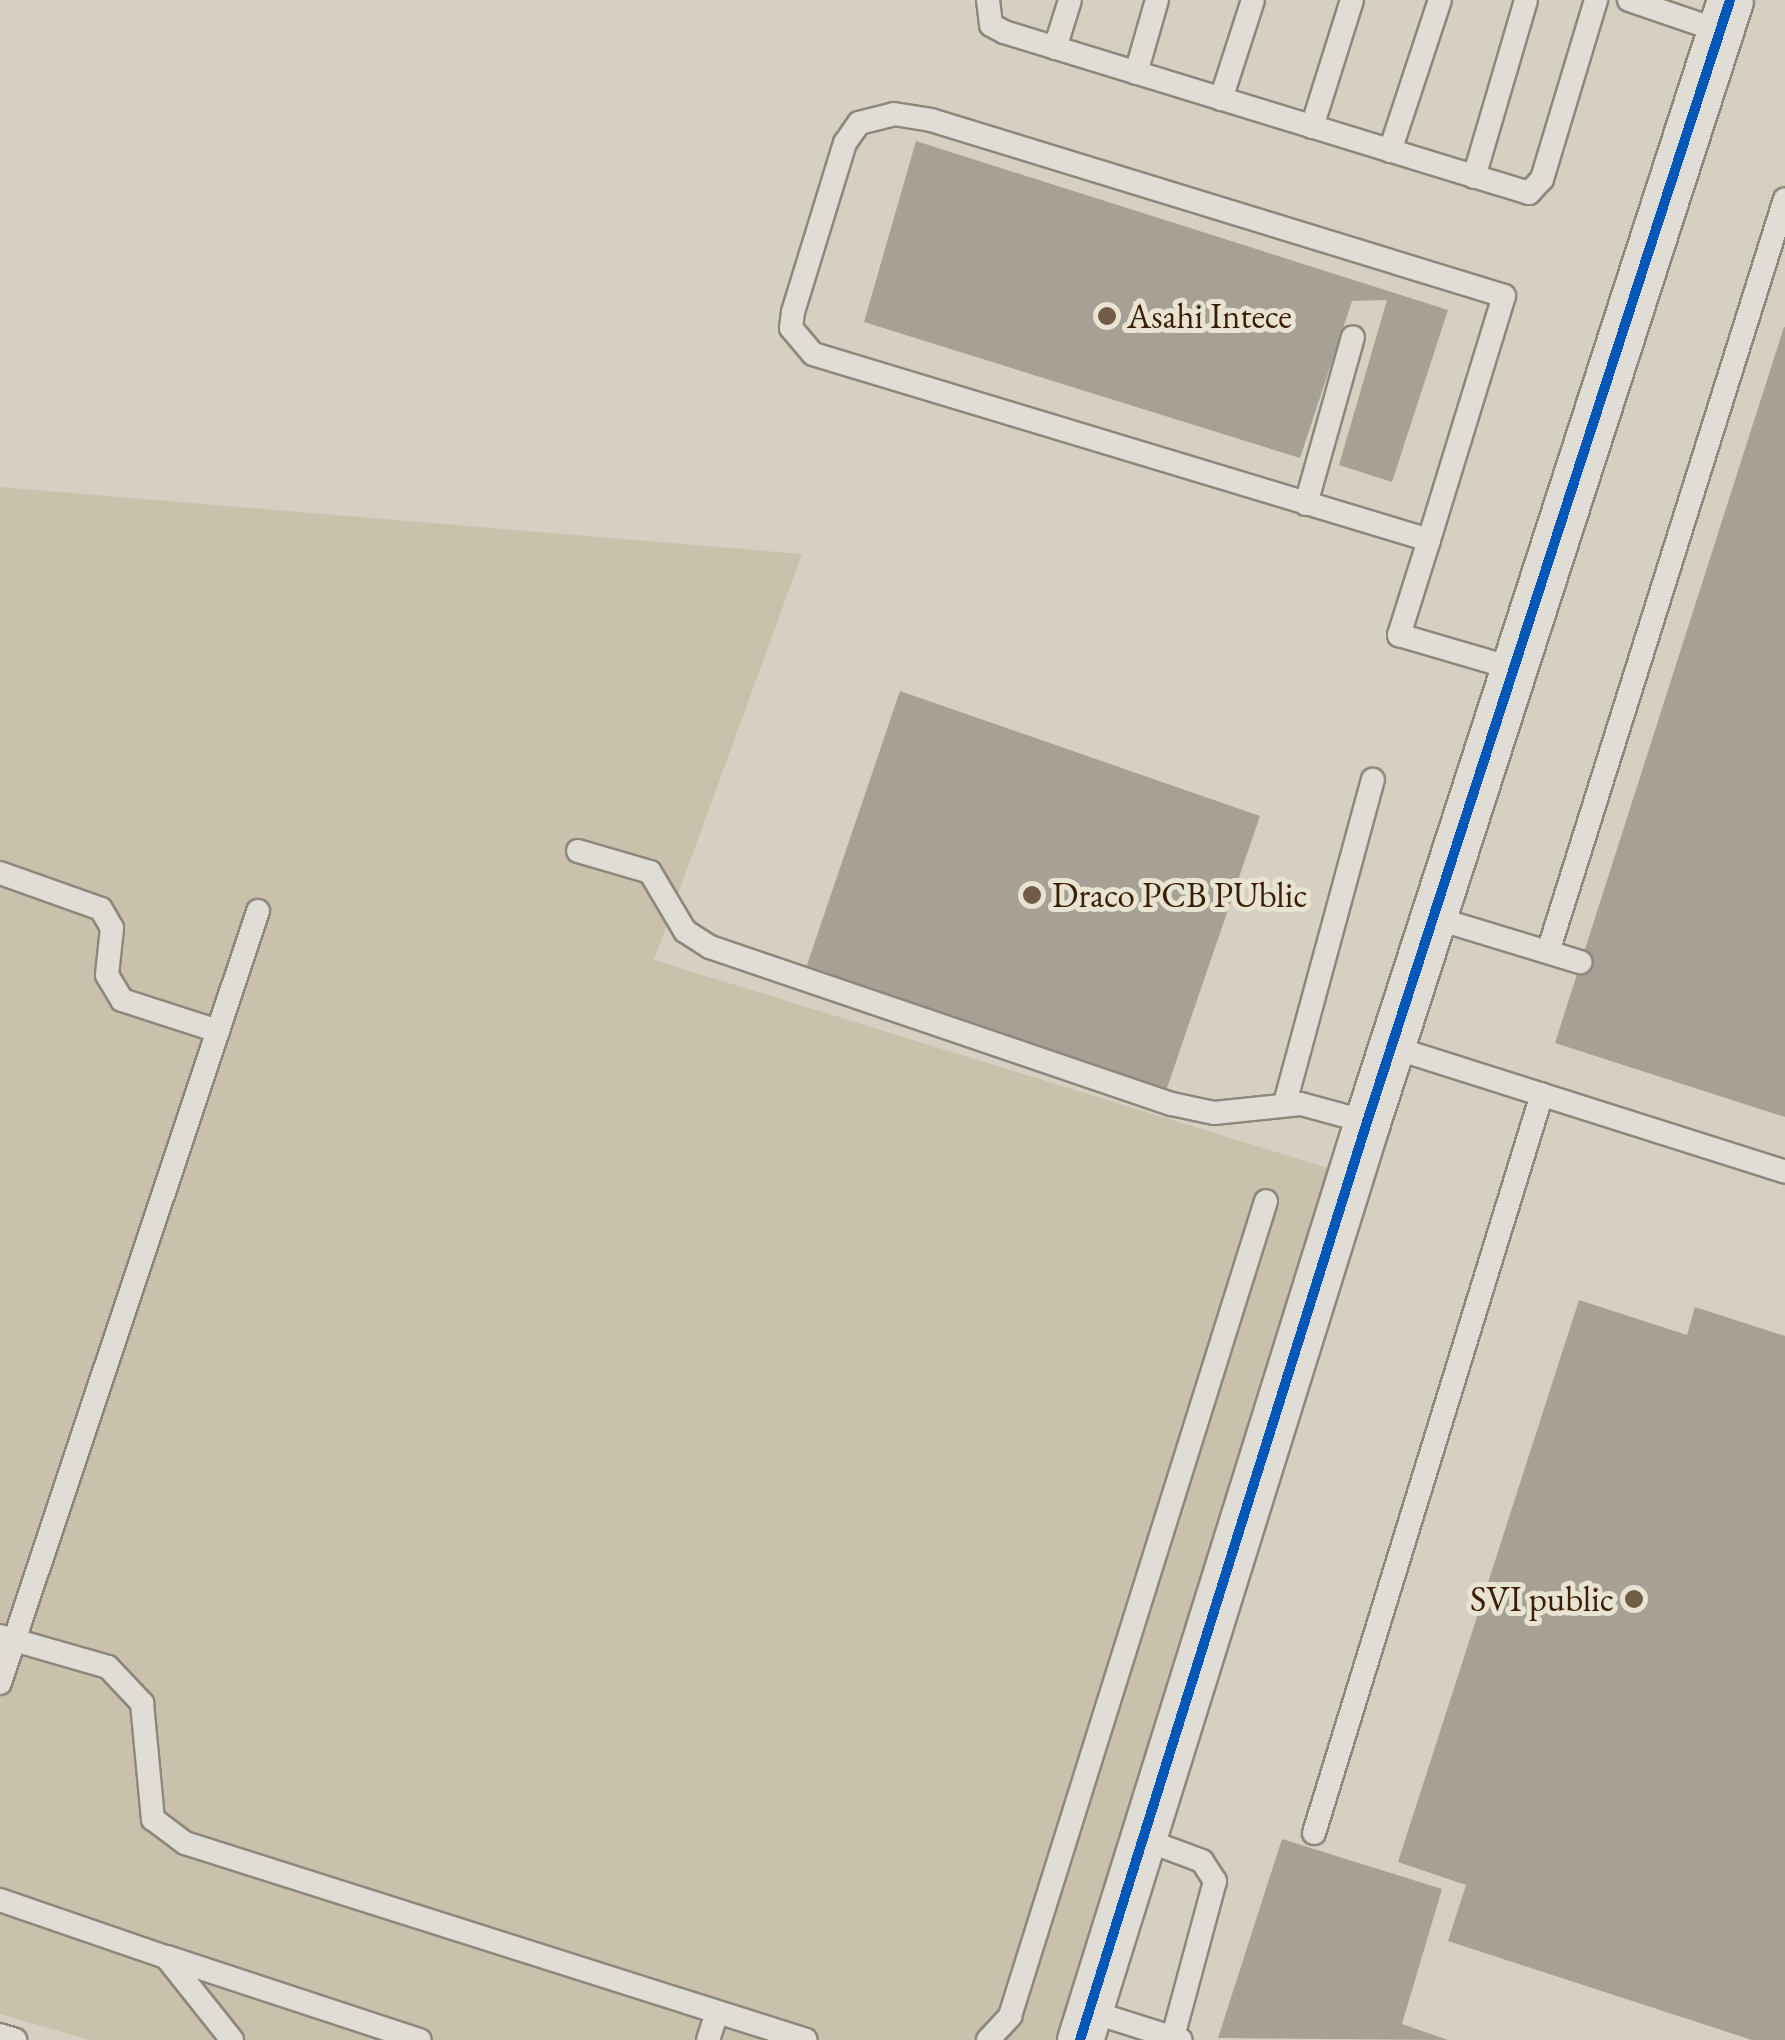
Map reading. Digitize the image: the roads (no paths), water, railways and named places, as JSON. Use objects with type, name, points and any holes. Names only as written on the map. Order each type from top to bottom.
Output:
[{"type":"street","points":[[1084,2026],[1367,1122],[1725,15]]},
{"type":"lane","points":[[988,0],[992,25],[1056,48],[1529,193],[1542,179],[1596,0]]},
{"type":"lane","points":[[1056,48],[1070,0]]},
{"type":"lane","points":[[1136,73],[1158,0]]},
{"type":"lane","points":[[1221,99],[1253,0]]},
{"type":"lane","points":[[1312,127],[1352,0]]},
{"type":"lane","points":[[1390,152],[1440,0]]},
{"type":"lane","points":[[1474,177],[1526,0]]},
{"type":"lane","points":[[1628,0],[1725,15]]},
{"type":"lane","points":[[1429,540],[813,354],[791,328],[794,312],[845,143],[859,123],[894,114],[931,120],[1504,296],[1429,540],[1399,635],[1515,669]]},
{"type":"lane","points":[[1548,952],[1785,199]]},
{"type":"lane","points":[[1306,504],[1353,337]]},
{"type":"lane","points":[[1285,1103],[1372,780]]},
{"type":"lane","points":[[578,851],[650,872],[685,931],[710,947],[1172,1104],[1214,1113],[1285,1103],[1367,1122]]},
{"type":"lane","points":[[0,873],[101,908],[112,928],[108,975],[122,1000],[218,1032]]},
{"type":"lane","points":[[0,1683],[7,1638],[258,911]]},
{"type":"lane","points":[[1435,918],[1580,962]]},
{"type":"lane","points":[[1392,1046],[1785,1172]]},
{"type":"lane","points":[[1314,1833],[1542,1094]]},
{"type":"lane","points":[[988,2040],[1010,2016],[1266,1201]]},
{"type":"lane","points":[[7,1638],[108,1667],[142,1703],[153,1818],[185,1842],[806,2040]]},
{"type":"lane","points":[[1084,2026],[1177,2039],[1215,1881],[1202,1861],[1143,1839]]},
{"type":"lane","points":[[0,1900],[420,2040]]},
{"type":"lane","points":[[166,1957],[232,2040]]},
{"type":"lane","points":[[708,2040],[717,2012]]},
{"type":"lane","points":[[0,2035],[14,2040]]},
{"type":"place","name":"Asahi Intece","points":[[1107,316]]},
{"type":"place","name":"Draco PCB PUblic","points":[[1032,895]]},
{"type":"place","name":"SVI public","points":[[1634,1599]]}]
